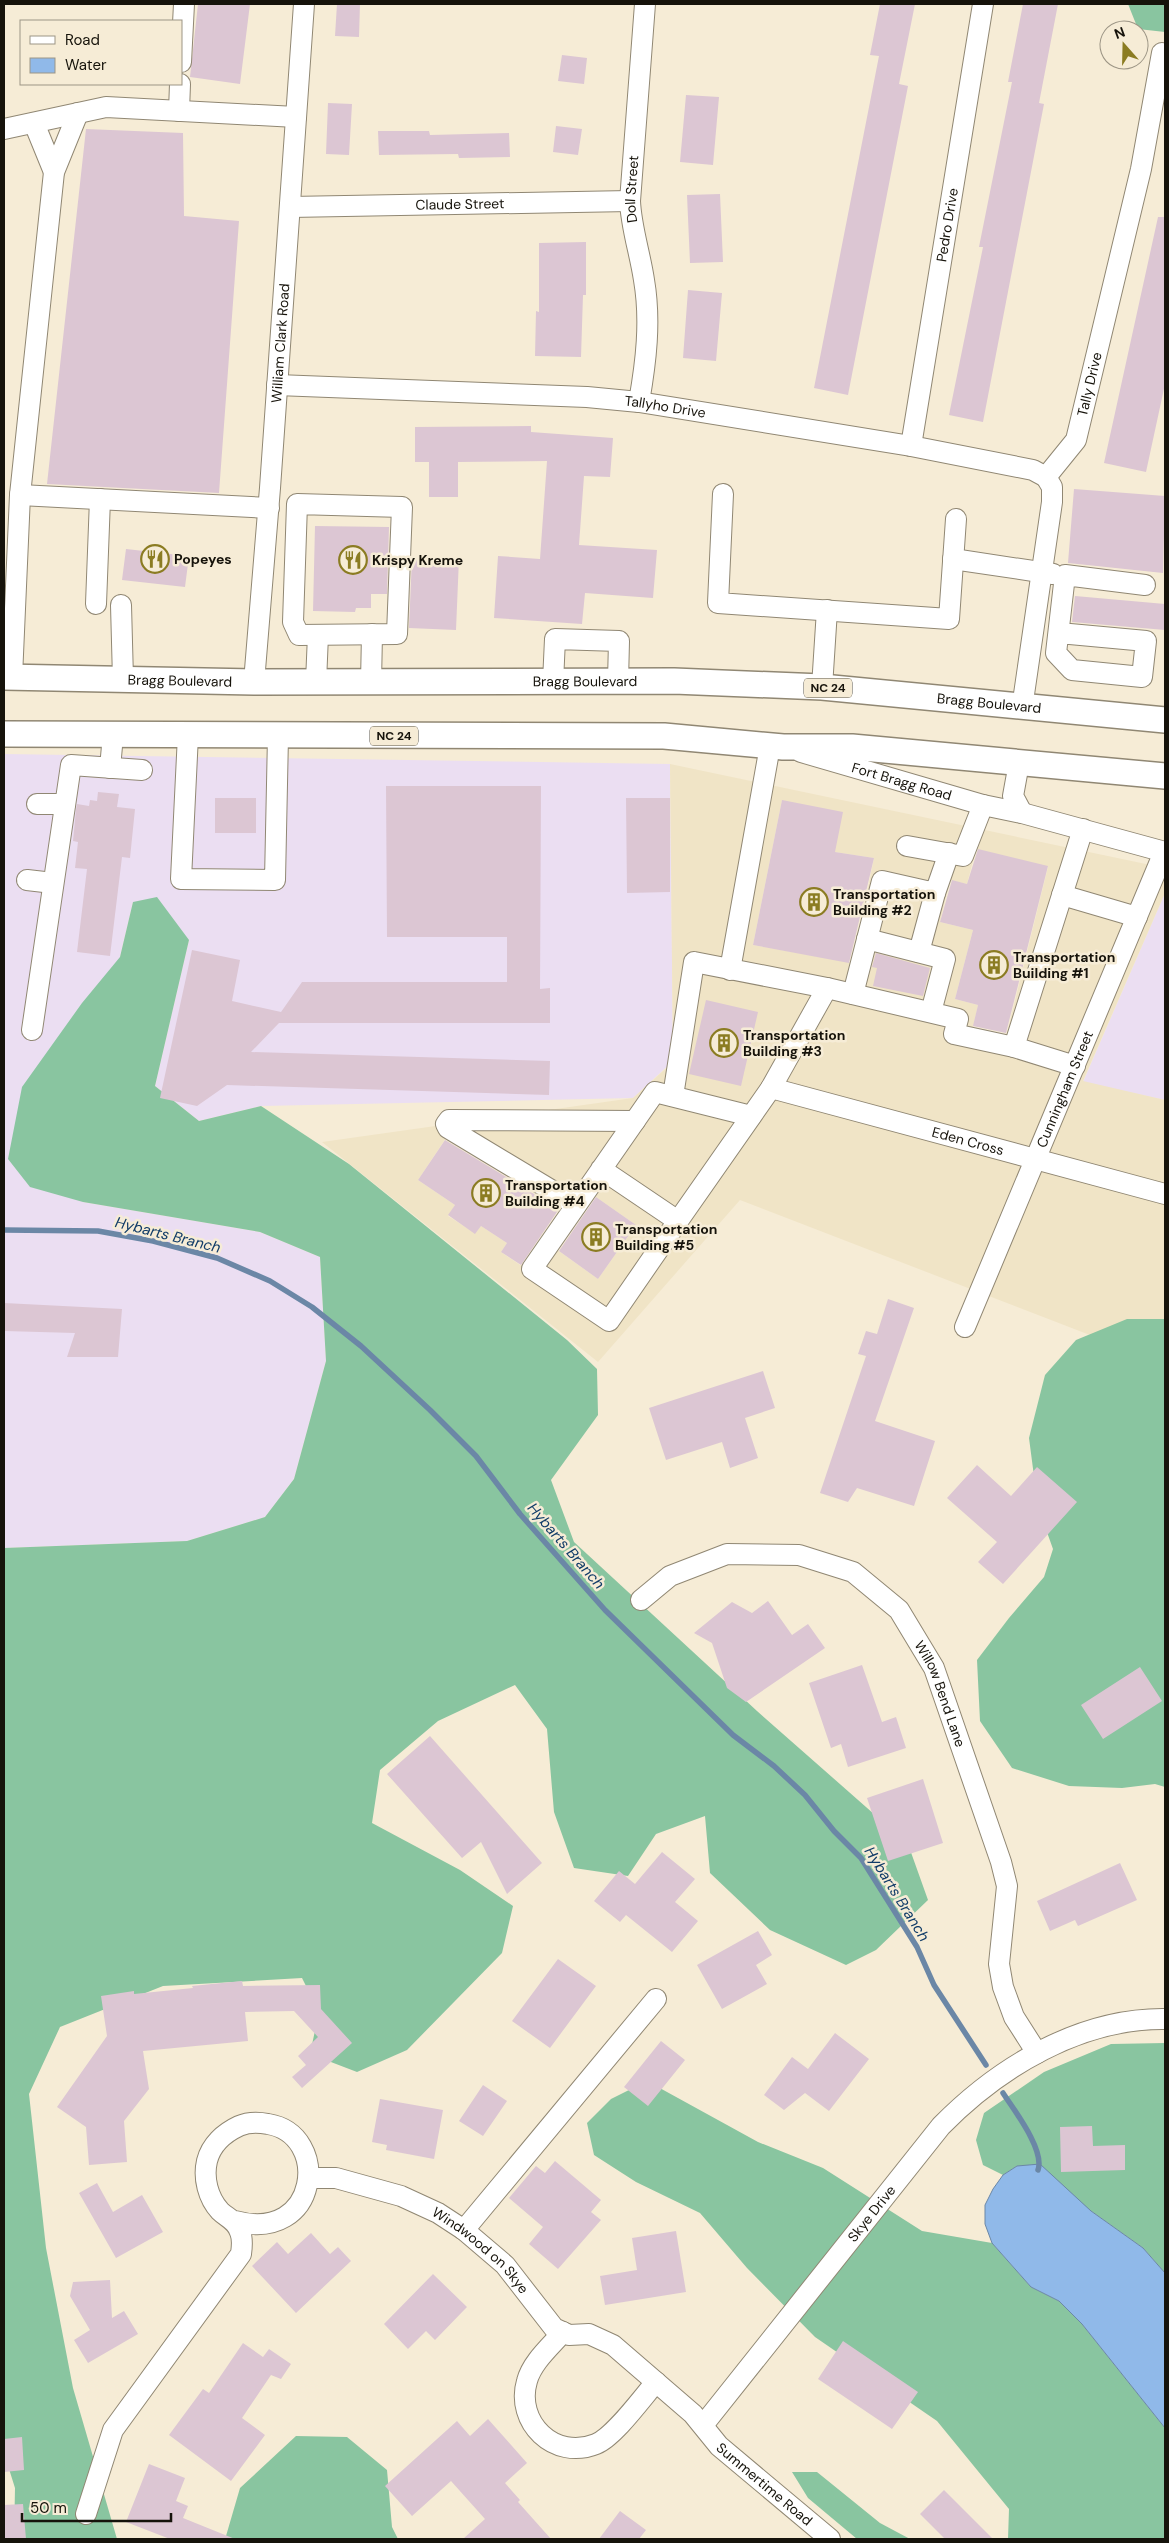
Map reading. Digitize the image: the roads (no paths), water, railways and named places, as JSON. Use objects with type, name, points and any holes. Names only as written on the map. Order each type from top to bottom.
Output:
[{"type":"main road","name":"Bragg Boulevard","points":[[8,677],[254,682],[618,681],[822,687],[1022,708],[1165,720]]},
{"type":"main road","name":"NC 24","points":[[4,734],[664,736],[777,746],[852,748],[1165,776]]},
{"type":"street","points":[[182,43],[184,4]]},
{"type":"street","name":"William Clark Road","points":[[254,682],[269,506],[304,4]]},
{"type":"street","name":"Doll Street","points":[[639,402],[645,362],[647,322],[645,281],[630,215],[630,201],[645,4]]},
{"type":"street","name":"Pedro Drive","points":[[911,446],[983,4]]},
{"type":"street","name":"Tally Drive","points":[[1046,478],[1076,440],[1141,169],[1162,53]]},
{"type":"street","points":[[179,111],[180,85]]},
{"type":"street","points":[[4,130],[106,106],[296,117]]},
{"type":"street","points":[[8,677],[11,524],[20,495],[54,172],[78,113]]},
{"type":"street","points":[[34,123],[54,172]]},
{"type":"street","name":"Claude Street","points":[[290,207],[630,201]]},
{"type":"street","name":"Tallyho Drive","points":[[277,385],[587,397],[639,402],[911,446],[1033,470],[1046,478]]},
{"type":"street","points":[[1022,708],[1052,502],[1052,487],[1046,478]]},
{"type":"street","points":[[723,494],[718,603],[948,619],[956,519]]},
{"type":"street","points":[[20,495],[269,506],[297,504],[402,507],[397,634],[299,635],[293,622],[297,504]]},
{"type":"street","points":[[96,604],[100,499]]},
{"type":"street","points":[[953,559],[1042,573],[1145,585]]},
{"type":"street","points":[[1056,653],[1065,575]]},
{"type":"street","points":[[262,583],[294,584]]},
{"type":"street","points":[[121,605],[123,679]]},
{"type":"street","points":[[822,687],[827,610]]},
{"type":"street","points":[[1030,651],[1056,653],[1072,670],[1142,677],[1146,641],[1059,633]]},
{"type":"street","points":[[371,682],[372,634]]},
{"type":"street","points":[[316,682],[318,635]]},
{"type":"street","points":[[553,682],[555,639],[620,641],[618,681]]},
{"type":"street","points":[[110,768],[113,735]]},
{"type":"street","points":[[188,736],[181,879],[275,880],[278,736]]},
{"type":"street","points":[[730,970],[777,746]]},
{"type":"street","name":"Fort Bragg Road","points":[[777,746],[983,805],[1022,813],[1165,852]]},
{"type":"street","points":[[1019,763],[1013,796],[1022,813]]},
{"type":"street","points":[[32,1030],[71,765],[142,770]]},
{"type":"street","points":[[37,804],[65,804]]},
{"type":"street","points":[[907,846],[963,856],[983,805]]},
{"type":"street","points":[[1014,1047],[1083,829]]},
{"type":"street","name":"Cunningham Street","points":[[965,1326],[1165,852]]},
{"type":"street","points":[[919,952],[949,853]]},
{"type":"street","points":[[27,880],[53,883]]},
{"type":"street","points":[[853,994],[882,882],[936,893]]},
{"type":"street","points":[[1062,896],[1137,917]]},
{"type":"street","points":[[867,939],[945,959],[931,1012]]},
{"type":"street","points":[[673,1096],[694,962],[827,988],[958,1019],[954,1034],[1014,1047],[1075,1066]]},
{"type":"street","points":[[751,1116],[655,1092],[532,1269],[608,1321],[771,1088],[827,988]]},
{"type":"street","name":"Eden Cross","points":[[771,1088],[1036,1161],[1165,1194]]},
{"type":"street","points":[[576,1204],[448,1128],[446,1124],[449,1120],[635,1121]]},
{"type":"street","points":[[601,1169],[678,1221]]},
{"type":"street","name":"Willow Bend Lane","points":[[642,1600],[670,1576],[727,1554],[799,1555],[852,1572],[899,1610],[934,1668],[1001,1862],[1007,1886],[1000,1964],[1002,1987],[1014,2017],[1037,2053]]},
{"type":"street","points":[[464,2230],[656,1999]]},
{"type":"street","name":"Skye Drive","points":[[704,2424],[941,2126],[980,2089],[1037,2053],[1088,2032],[1114,2025],[1165,2019]]},
{"type":"street","points":[[257,2122],[274,2125],[288,2132],[299,2144],[307,2158],[309,2178],[307,2190],[299,2205],[286,2217],[270,2224],[252,2226],[235,2221],[220,2211],[210,2196],[205,2179],[207,2161],[214,2144],[227,2132],[241,2125],[257,2122]]},
{"type":"street","name":"Windwood on Skye","points":[[309,2178],[336,2178],[401,2196],[438,2213],[464,2230],[505,2265],[554,2328],[563,2332]]},
{"type":"street","points":[[86,2514],[113,2430],[241,2254],[241,2233],[235,2221]]},
{"type":"street","points":[[656,2382],[611,2435],[597,2444],[580,2449],[562,2447],[547,2440],[534,2428],[526,2413],[524,2396],[527,2379],[536,2364],[563,2332],[569,2335],[589,2334],[602,2338],[629,2359],[656,2382],[704,2424]]},
{"type":"street","name":"Summertime Road","points":[[704,2424],[719,2446],[830,2539]]},
{"type":"water","points":[[1040,2164],[1091,2211],[1143,2248],[1165,2273],[1165,2428],[1082,2324],[1059,2301],[1031,2287],[992,2243],[985,2224],[985,2205],[993,2189],[1003,2175],[1017,2166]]},
{"type":"waterway","name":"Hybarts Branch","points":[[4,1230],[98,1231],[153,1241],[217,1258],[270,1281],[312,1307],[361,1346],[476,1456],[520,1514],[605,1610],[733,1735],[774,1766],[805,1795],[834,1831],[861,1858],[917,1947],[934,1985],[986,2065]]},
{"type":"waterway","name":"Hybarts Branch","points":[[1003,2093],[1033,2141],[1039,2162],[1038,2170]]},
{"type":"place","name":"Popeyes","points":[[155,559]]},
{"type":"place","name":"Krispy Kreme","points":[[353,560]]},
{"type":"place","name":"Transportation Building #2","points":[[814,902]]},
{"type":"place","name":"Transportation Building #1","points":[[994,965]]},
{"type":"place","name":"Transportation Building #3","points":[[724,1043]]},
{"type":"place","name":"Transportation Building #4","points":[[486,1193]]},
{"type":"place","name":"Transportation Building #5","points":[[596,1237]]}]
